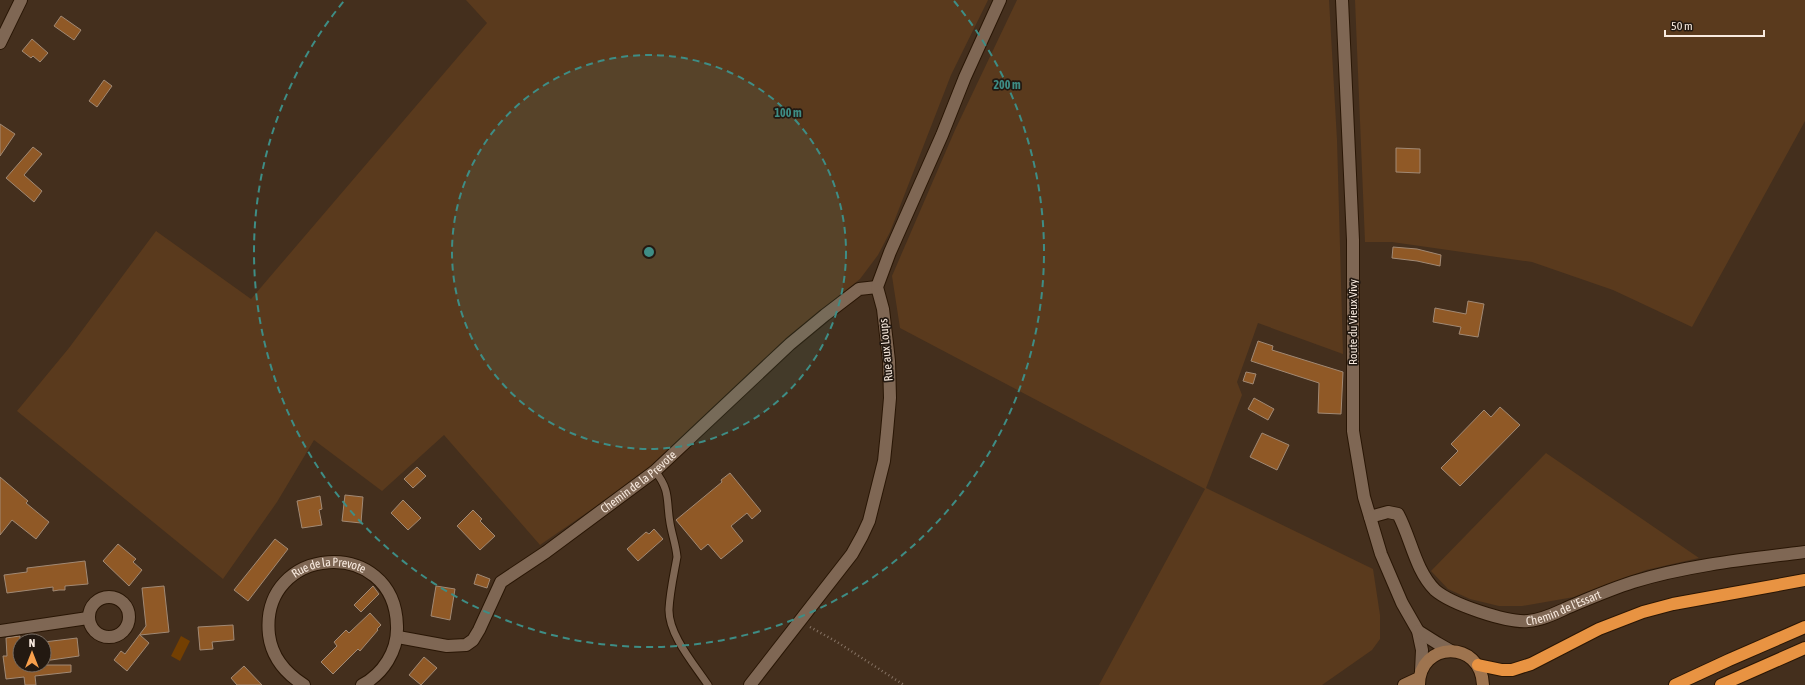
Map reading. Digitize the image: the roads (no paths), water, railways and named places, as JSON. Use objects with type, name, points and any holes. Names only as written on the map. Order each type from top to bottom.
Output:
[{"type":"highway","points":[[1478,665],[1502,670],[1512,670],[1531,664],[1599,629],[1643,612],[1679,603],[1805,580]]},
{"type":"highway","points":[[1675,685],[1805,627]]},
{"type":"highway","points":[[1721,685],[1805,648]]},
{"type":"street","points":[[0,43],[21,0]]},
{"type":"street","points":[[877,287],[890,252],[942,135],[965,77],[1000,0]]},
{"type":"street","name":"Route du Vieux Vivy","points":[[1342,0],[1354,240],[1353,431],[1363,490],[1381,554],[1402,603],[1418,631],[1422,650],[1420,678]]},
{"type":"street","name":"Chemin de la Prevote","points":[[398,637],[447,646],[466,645],[473,640],[501,582],[546,552],[655,471],[790,344],[859,289],[877,287]]},
{"type":"street","name":"Rue aux Loups","points":[[750,685],[799,620],[852,554],[866,526],[884,461],[890,398],[886,331],[883,309],[877,287]]},
{"type":"street","name":"Chemin de l'Essart","points":[[1370,517],[1388,512],[1398,514],[1425,576],[1435,590],[1447,598],[1498,617],[1514,620],[1529,621],[1546,617],[1615,588],[1674,571],[1805,552]]},
{"type":"street","name":"Rue de la Prevote","points":[[304,685],[290,681],[273,652],[268,625],[270,612],[280,589],[299,570],[311,564],[327,561],[352,564],[368,571],[381,582],[390,594],[397,619],[398,637],[394,650],[377,675],[362,685]]},
{"type":"street","points":[[0,631],[88,618]]},
{"type":"street","name":"Route du Vieux Vivy","points":[[1418,631],[1437,644],[1451,651]]},
{"type":"street","points":[[1404,685],[1420,678],[1426,663],[1433,656],[1442,652],[1451,651],[1462,652],[1478,665],[1482,676],[1483,685]]},
{"type":"lane","points":[[655,471],[666,488],[670,522],[677,549],[669,610],[671,623],[676,635],[708,685]]}]
